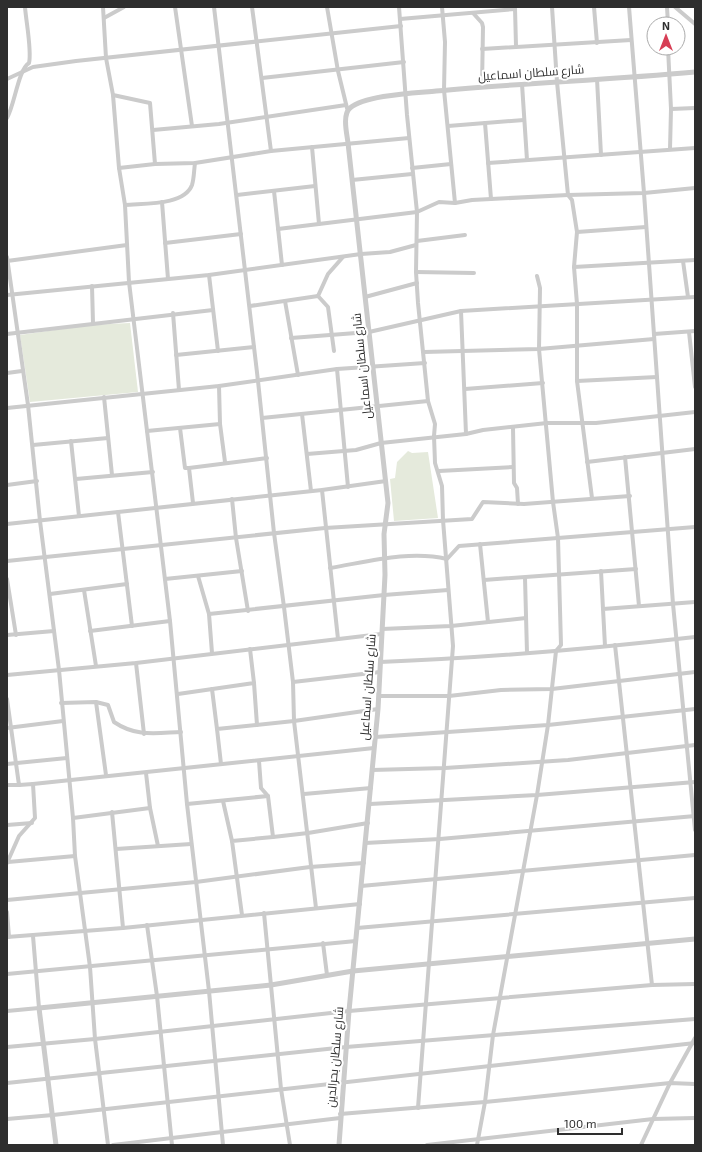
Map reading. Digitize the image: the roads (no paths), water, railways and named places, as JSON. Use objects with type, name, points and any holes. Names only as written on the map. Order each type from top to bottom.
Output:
[{"type":"street","points":[[7,118],[15,101],[21,73],[24,66],[29,63],[30,58],[28,53],[29,44],[25,7]]},
{"type":"street","points":[[102,7],[106,58],[113,95],[119,168],[125,205],[129,282],[153,472],[178,694],[187,804],[209,991],[214,1061],[223,1145]]},
{"type":"street","points":[[104,18],[124,7]]},
{"type":"street","points":[[175,7],[192,126]]},
{"type":"street","points":[[214,7],[242,234],[274,533],[284,607],[292,682],[294,721],[304,794],[310,867],[316,908]]},
{"type":"street","points":[[252,7],[268,118],[271,151]]},
{"type":"street","points":[[153,130],[347,108],[338,71],[327,7]]},
{"type":"street","points":[[399,7],[412,174],[417,212],[416,272],[428,401],[435,424],[435,463],[439,471],[442,486],[452,658],[443,800],[419,1074],[418,1108]]},
{"type":"street","points":[[442,7],[444,90],[455,203]]},
{"type":"street","points":[[552,7],[564,158],[568,194],[572,200],[577,232],[574,267],[577,304],[577,381],[586,462],[592,498]]},
{"type":"street","points":[[594,7],[597,43]]},
{"type":"street","points":[[629,7],[644,193],[656,377],[663,453],[667,530],[683,710],[693,782],[695,830]]},
{"type":"street","points":[[675,7],[695,24]]},
{"type":"street","points":[[400,19],[515,8],[516,46]]},
{"type":"street","points":[[473,13],[482,23],[482,86]]},
{"type":"street","points":[[7,79],[33,67],[401,26]]},
{"type":"street","points":[[482,49],[631,40]]},
{"type":"street","points":[[668,56],[671,109],[670,149]]},
{"type":"street","points":[[262,78],[338,71],[404,62]]},
{"type":"street","name":"شارع سلطان اسماعيل","points":[[353,971],[378,709],[384,595],[385,525],[388,510],[348,143],[347,108],[364,101],[406,93],[482,86],[695,72]]},
{"type":"street","points":[[597,79],[601,155]]},
{"type":"street","points":[[522,84],[527,160]]},
{"type":"street","points":[[113,95],[150,103],[155,164]]},
{"type":"street","points":[[671,109],[695,108]]},
{"type":"street","points":[[448,126],[524,120]]},
{"type":"street","points":[[485,123],[491,199]]},
{"type":"street","points":[[119,168],[155,164],[196,164],[233,156],[271,151],[409,138]]},
{"type":"street","points":[[312,147],[319,224]]},
{"type":"street","points":[[488,163],[695,148]]},
{"type":"street","points":[[125,205],[162,202],[180,198],[188,192],[192,185],[196,164]]},
{"type":"street","points":[[412,168],[451,164]]},
{"type":"street","points":[[352,180],[412,174]]},
{"type":"street","points":[[237,195],[315,186]]},
{"type":"street","points":[[278,229],[417,212],[439,202],[455,203],[568,194],[644,193],[695,188]]},
{"type":"street","points":[[274,191],[282,265]]},
{"type":"street","points":[[162,202],[168,279]]},
{"type":"street","points":[[577,232],[646,227]]},
{"type":"street","points":[[165,242],[242,234]]},
{"type":"street","points":[[9,295],[168,279],[361,254],[390,252],[417,243],[465,235]]},
{"type":"street","points":[[108,1145],[95,1040],[86,931],[75,856],[70,780],[61,703],[59,670],[40,520],[28,404],[17,333],[9,295],[7,260],[127,245]]},
{"type":"street","points":[[318,296],[328,274],[343,257]]},
{"type":"street","points":[[574,267],[695,260]]},
{"type":"street","points":[[683,261],[688,297]]},
{"type":"street","points":[[416,272],[474,273]]},
{"type":"street","points":[[209,274],[218,351]]},
{"type":"street","points":[[476,1145],[485,1102],[493,1035],[514,912],[537,795],[548,725],[556,651],[561,645],[558,538],[553,502],[547,423],[539,349],[538,306],[540,288],[537,276]]},
{"type":"street","points":[[365,297],[417,283]]},
{"type":"street","points":[[92,286],[93,323]]},
{"type":"street","points":[[250,306],[318,296]]},
{"type":"street","points":[[318,296],[328,307],[334,351]]},
{"type":"street","points":[[291,338],[369,332],[461,312],[695,297]]},
{"type":"street","points":[[285,301],[298,376]]},
{"type":"street","points":[[7,334],[173,313],[213,310]]},
{"type":"street","points":[[461,312],[464,352],[466,434]]},
{"type":"street","points":[[173,313],[179,390]]},
{"type":"street","points":[[424,352],[539,349],[576,346],[695,331]]},
{"type":"street","points":[[689,332],[695,387]]},
{"type":"street","points":[[176,355],[254,347]]},
{"type":"street","points":[[7,408],[28,404],[258,382],[337,369],[425,363]]},
{"type":"street","points":[[337,369],[348,487]]},
{"type":"street","points":[[7,373],[22,371]]},
{"type":"street","points":[[577,381],[656,377]]},
{"type":"street","points":[[465,389],[542,383]]},
{"type":"street","points":[[219,386],[220,424],[225,462]]},
{"type":"street","points":[[104,397],[112,475]]},
{"type":"street","points":[[262,418],[428,401]]},
{"type":"street","points":[[307,454],[356,450],[381,443],[434,436],[466,434],[483,430],[513,428],[547,423],[596,423],[695,412]]},
{"type":"street","points":[[302,414],[311,491]]},
{"type":"street","points":[[147,431],[220,424]]},
{"type":"street","points":[[180,428],[185,468],[267,458]]},
{"type":"street","points":[[513,428],[513,467],[518,504]]},
{"type":"street","points":[[33,445],[108,438]]},
{"type":"street","points":[[71,441],[79,516]]},
{"type":"street","points":[[586,462],[695,449]]},
{"type":"street","points":[[625,458],[630,496],[639,606]]},
{"type":"street","points":[[439,471],[513,467]]},
{"type":"street","points":[[189,468],[193,503]]},
{"type":"street","points":[[76,479],[153,472]]},
{"type":"street","points":[[7,485],[37,481]]},
{"type":"street","points":[[7,524],[193,503],[271,496],[386,481]]},
{"type":"street","points":[[322,490],[338,639]]},
{"type":"street","points":[[7,561],[325,528],[472,519],[483,502],[518,504],[630,496]]},
{"type":"street","points":[[232,499],[236,538],[248,611]]},
{"type":"street","points":[[118,512],[121,548],[132,626]]},
{"type":"street","points":[[446,559],[459,546],[695,527]]},
{"type":"street","points":[[480,544],[488,622]]},
{"type":"street","points":[[330,568],[385,559],[429,554],[446,559]]},
{"type":"street","points":[[484,580],[560,576],[601,571],[636,569]]},
{"type":"street","points":[[165,580],[242,571]]},
{"type":"street","points":[[601,571],[605,646]]},
{"type":"street","points":[[198,576],[209,614],[212,653]]},
{"type":"street","points":[[525,578],[527,654]]},
{"type":"street","points":[[7,579],[16,635]]},
{"type":"street","points":[[50,594],[127,584]]},
{"type":"street","points":[[84,590],[96,666]]},
{"type":"street","points":[[209,614],[333,602],[384,595],[448,590]]},
{"type":"street","points":[[603,608],[695,602]]},
{"type":"street","points":[[7,675],[288,645],[382,632],[526,618]]},
{"type":"street","points":[[90,631],[170,621]]},
{"type":"street","points":[[7,635],[54,631]]},
{"type":"street","points":[[380,662],[527,654],[695,637]]},
{"type":"street","points":[[615,645],[652,985]]},
{"type":"street","points":[[250,649],[257,725]]},
{"type":"street","points":[[136,662],[144,734]]},
{"type":"street","points":[[292,682],[380,672]]},
{"type":"street","points":[[378,696],[449,696],[501,690],[552,688],[695,672]]},
{"type":"street","points":[[178,694],[254,684]]},
{"type":"street","points":[[212,689],[221,764]]},
{"type":"street","points":[[7,699],[9,728],[19,785]]},
{"type":"street","points":[[61,703],[96,702],[108,705],[114,722],[123,728],[144,734],[181,732]]},
{"type":"street","points":[[96,702],[106,775]]},
{"type":"street","points":[[217,729],[294,721],[378,709]]},
{"type":"street","points":[[375,737],[548,725],[695,709]]},
{"type":"street","points":[[9,728],[63,721]]},
{"type":"street","points":[[372,770],[445,768],[542,761],[695,745]]},
{"type":"street","points":[[7,785],[33,784],[106,775],[146,773],[374,748]]},
{"type":"street","points":[[7,764],[67,758]]},
{"type":"street","points":[[260,761],[262,788],[268,796],[273,837]]},
{"type":"street","points":[[146,773],[150,808],[158,846]]},
{"type":"street","points":[[370,804],[537,795],[630,786],[693,782]]},
{"type":"street","points":[[33,784],[35,812],[32,823],[19,836],[7,862],[75,856]]},
{"type":"street","points":[[304,794],[371,788]]},
{"type":"street","points":[[187,804],[268,796]]},
{"type":"street","points":[[223,801],[232,841],[242,915]]},
{"type":"street","points":[[73,818],[150,808]]},
{"type":"street","points":[[112,812],[123,928]]},
{"type":"street","points":[[366,843],[440,839],[694,816]]},
{"type":"street","points":[[7,825],[32,823]]},
{"type":"street","points":[[232,841],[308,833],[368,823]]},
{"type":"street","points":[[116,849],[191,844]]},
{"type":"street","points":[[362,886],[695,855]]},
{"type":"street","points":[[7,900],[196,882],[310,867],[364,863]]},
{"type":"street","points":[[357,928],[432,922],[514,912],[695,898]]},
{"type":"street","points":[[7,912],[8,937],[123,928],[360,904]]},
{"type":"street","points":[[264,913],[281,1089],[290,1145]]},
{"type":"street","points":[[147,925],[157,996],[166,1102],[172,1145]]},
{"type":"street","points":[[33,936],[39,1008],[56,1145]]},
{"type":"street","points":[[7,1011],[271,985],[353,971],[429,963],[695,939]]},
{"type":"street","points":[[7,974],[90,967],[205,954],[356,941]]},
{"type":"street","points":[[323,944],[327,975]]},
{"type":"street","name":"شارع سلطان بحرالدين","points":[[339,1145],[340,1116],[353,971]]},
{"type":"street","points":[[7,1047],[95,1040],[160,1031],[349,1011],[652,985],[695,984]]},
{"type":"street","points":[[7,1083],[163,1068],[346,1047],[695,1019]]},
{"type":"street","points":[[641,1145],[670,1083],[694,1043],[695,1038]]},
{"type":"street","points":[[7,1119],[343,1081],[490,1067],[694,1043]]},
{"type":"street","points":[[113,1145],[287,1124],[340,1116],[670,1083],[695,1084]]},
{"type":"street","points":[[427,1145],[477,1138],[653,1120],[695,1118]]}]
